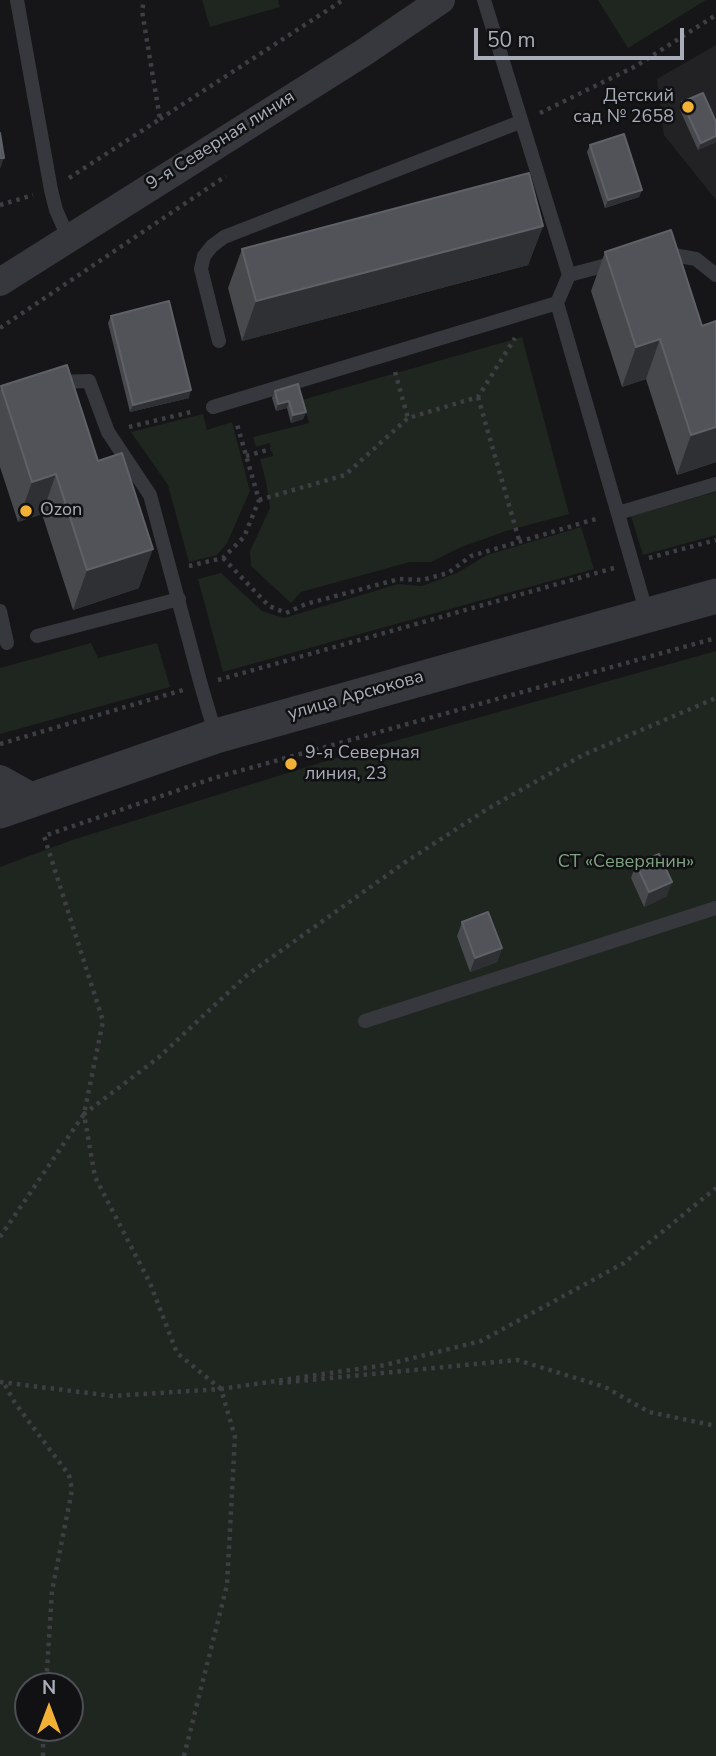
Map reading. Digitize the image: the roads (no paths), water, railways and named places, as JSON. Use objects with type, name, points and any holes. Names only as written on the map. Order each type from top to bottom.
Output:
[{"type":"street","name":"9-я Северная линия","points":[[0,282],[441,0]]},
{"type":"street","name":"улица Арсюкова","points":[[0,811],[216,736],[716,596]]},
{"type":"street","points":[[0,779],[34,798]]},
{"type":"lane","points":[[17,0],[51,190],[56,210],[68,237]]},
{"type":"lane","points":[[484,0],[569,275],[557,303],[647,614]]},
{"type":"lane","points":[[219,341],[201,269],[204,256],[218,241],[520,122]]},
{"type":"lane","points":[[569,275],[642,255],[671,253],[696,259],[716,275]]},
{"type":"lane","points":[[213,407],[557,303]]},
{"type":"lane","points":[[38,387],[63,380],[89,381],[108,432],[150,495],[216,736]]},
{"type":"lane","points":[[618,513],[716,484]]},
{"type":"lane","points":[[37,636],[179,599]]},
{"type":"lane","points":[[0,611],[7,643]]},
{"type":"lane","points":[[365,1021],[716,908]]},
{"type":"place","name":"Детский сад № 2658","points":[[688,107]]},
{"type":"place","name":"Ozon","points":[[26,511]]},
{"type":"place","name":"9-я Северная линия, 23","points":[[291,764]]},
{"type":"park label","name":"СТ «Северянин»","points":[[626,863]]}]
